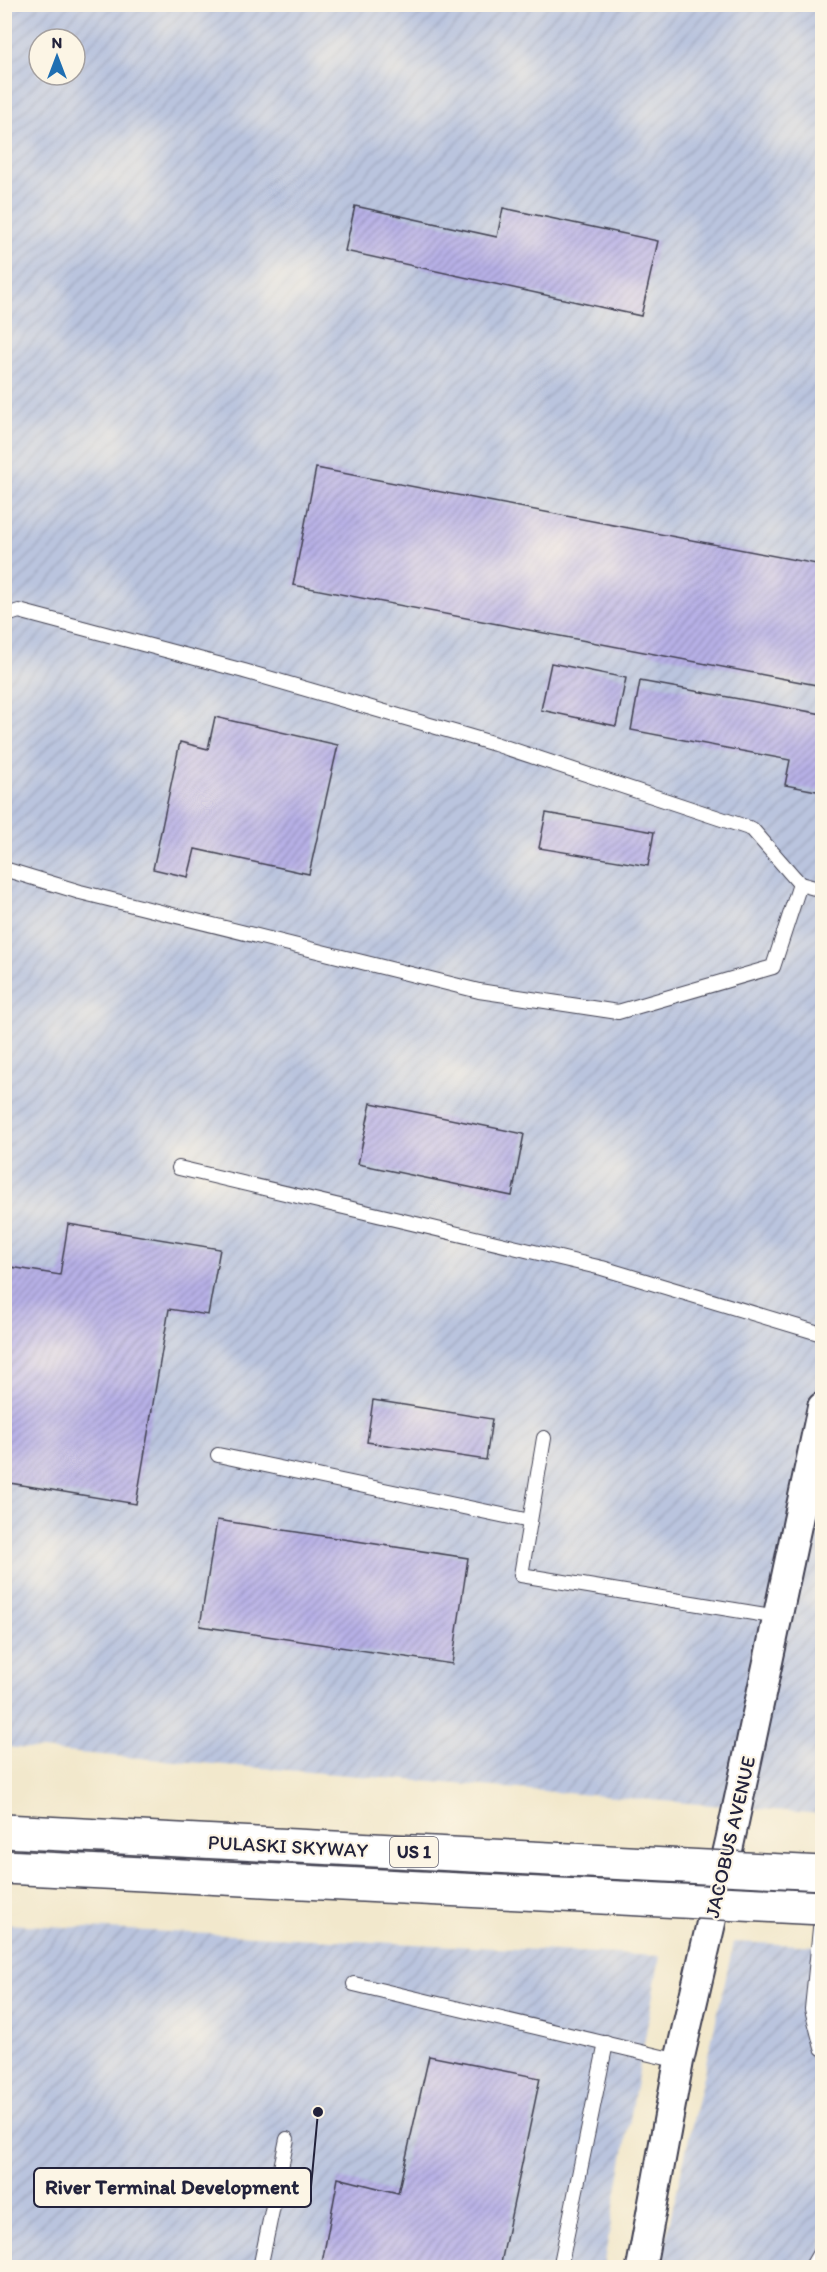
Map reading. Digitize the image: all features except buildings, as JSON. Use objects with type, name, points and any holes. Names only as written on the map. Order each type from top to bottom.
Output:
[{"type":"highway","name":"PULASKI SKYWAY","points":[[4,1831],[822,1873]]},
{"type":"highway","name":"PULASKI SKYWAY","points":[[4,1867],[822,1908]]},
{"type":"street","name":"JACOBUS AVENUE","points":[[641,2268],[679,2061],[778,1617],[817,1458],[822,1407]]},
{"type":"lane","points":[[4,616],[19,611],[244,671],[495,744],[741,825],[752,829],[800,885],[822,890]]},
{"type":"lane","points":[[4,869],[80,892],[479,991],[618,1012],[773,967],[800,885]]},
{"type":"lane","points":[[179,1168],[602,1268],[822,1334]]},
{"type":"lane","points":[[543,1438],[521,1575],[778,1617]]},
{"type":"lane","points":[[218,1455],[530,1521]]},
{"type":"lane","points":[[822,1908],[812,2009],[822,2048]]},
{"type":"lane","points":[[354,1984],[679,2061]]},
{"type":"lane","points":[[560,2268],[606,2043]]},
{"type":"lane","points":[[260,2268],[287,2139]]},
{"type":"lane","points":[[811,2268],[822,2249]]},
{"type":"shaded area","points":[[4,5],[822,5],[822,1814],[5,1747]]},
{"type":"shaded area","points":[[5,1924],[660,1956],[603,2267],[5,2268]]},
{"type":"shaded area","points":[[734,1942],[822,1946],[822,2267],[659,2268]]},
{"type":"place","name":"River Terminal Development","points":[[318,2112]]}]
